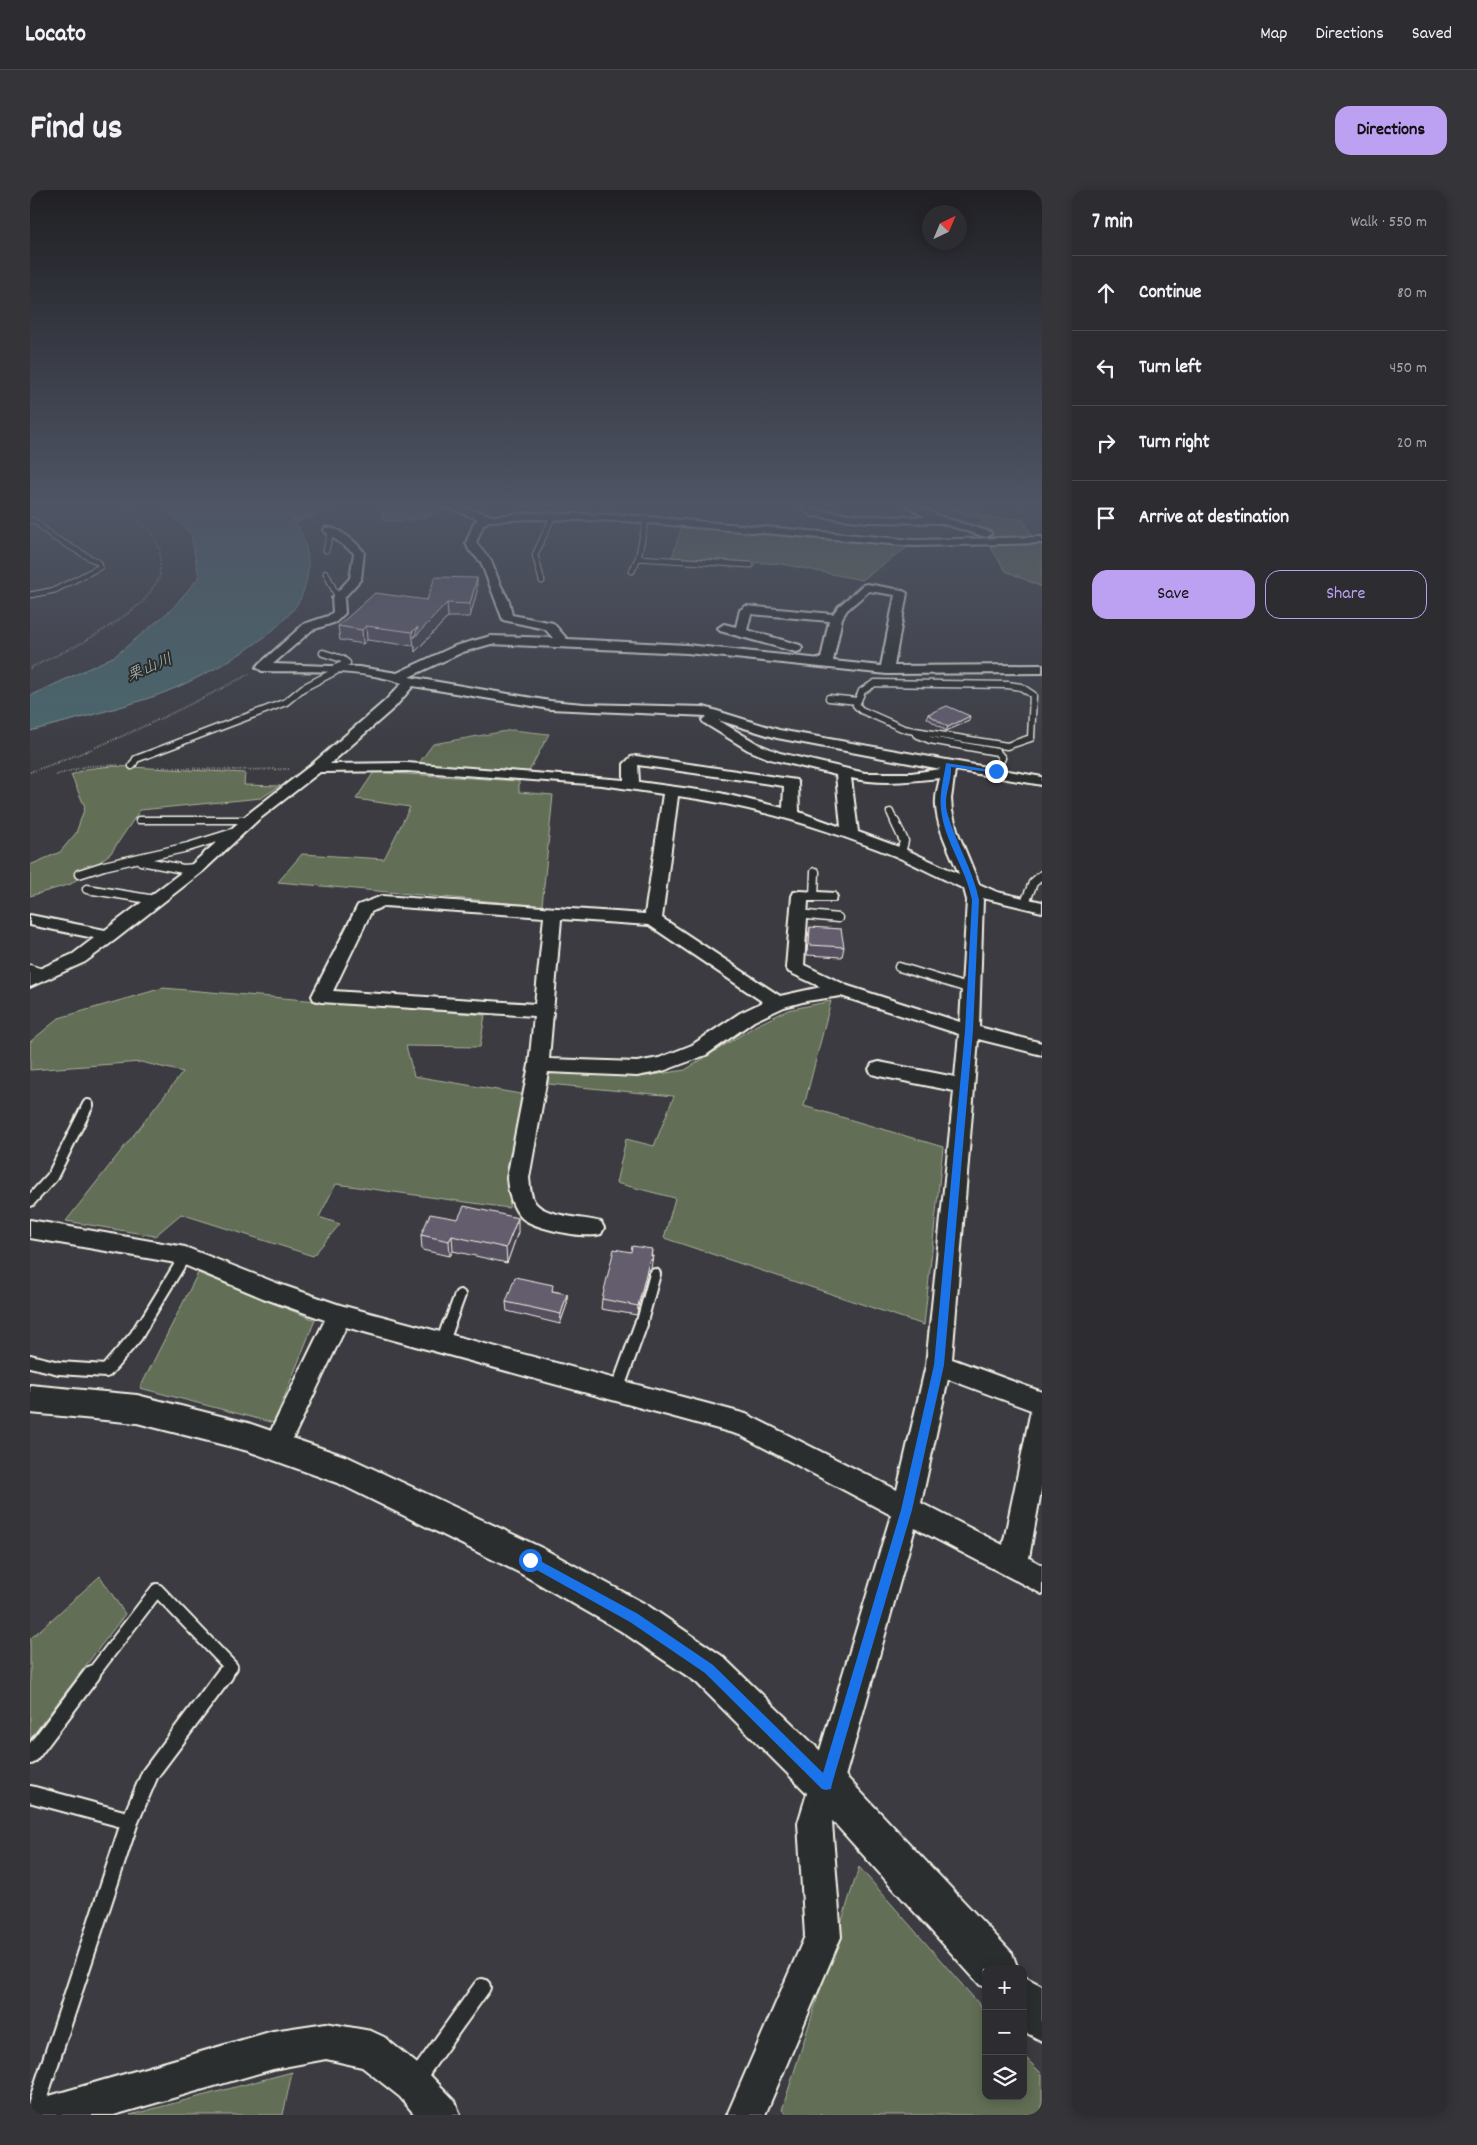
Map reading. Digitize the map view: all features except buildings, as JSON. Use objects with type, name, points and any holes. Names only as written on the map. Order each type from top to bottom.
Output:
[{"type":"street","points":[[262,667],[308,627],[332,619],[339,613],[338,598],[342,594]]},
{"type":"street","points":[[499,594],[507,617],[549,626],[563,642]]},
{"type":"street","points":[[827,659],[836,618],[860,594]]},
{"type":"street","points":[[887,670],[902,594]]},
{"type":"street","points":[[741,632],[746,610],[836,618]]},
{"type":"street","points":[[784,645],[795,614]]},
{"type":"street","points":[[724,628],[827,659]]},
{"type":"street","points":[[34,974],[79,958],[109,936],[197,868],[245,825],[316,768],[390,704],[404,680],[474,643],[491,640],[695,649],[827,659],[887,670],[1042,669]]},
{"type":"street","points":[[262,667],[372,672],[404,680],[521,701],[576,707],[704,710],[777,734],[949,768],[996,771],[1042,781]]},
{"type":"street","points":[[704,710],[704,717],[753,748],[775,756],[865,777],[911,777],[949,768]]},
{"type":"street","points":[[752,777],[775,756]]},
{"type":"street","points":[[632,784],[631,764],[636,760],[791,783],[791,814]]},
{"type":"street","points":[[316,768],[406,767],[632,784],[720,797],[791,814],[850,834],[901,853],[992,896],[1042,907]]},
{"type":"street","points":[[746,2115],[822,1937],[815,1823],[906,1510],[939,1365],[969,1031],[975,900],[973,888],[954,844],[944,810],[943,795],[949,768]]},
{"type":"street","points":[[843,771],[850,834]]},
{"type":"street","points":[[653,920],[671,791]]},
{"type":"street","points":[[822,897],[800,896],[795,968],[842,990],[969,1031],[1042,1049]]},
{"type":"street","points":[[544,1011],[321,996],[364,909],[373,903],[382,901],[653,920],[777,1003]]},
{"type":"street","points":[[553,913],[539,1065],[518,1178],[520,1195],[530,1212],[544,1219],[593,1228]]},
{"type":"street","points":[[30,920],[109,936]]},
{"type":"street","points":[[539,1065],[637,1069],[663,1064],[699,1050],[747,1017],[777,1003],[805,995],[842,990]]},
{"type":"street","points":[[879,1069],[964,1086]]},
{"type":"street","points":[[30,1229],[185,1256],[271,1291],[340,1315],[746,1425],[1042,1580]]},
{"type":"street","points":[[276,1447],[340,1315]]},
{"type":"street","points":[[939,1365],[1042,1403]]},
{"type":"street","points":[[30,1399],[137,1408],[248,1437],[350,1473],[530,1560],[634,1618],[709,1669],[826,1784],[992,1965]]},
{"type":"street","points":[[1013,1565],[1042,1415]]},
{"type":"street","points":[[1027,2002],[1042,2018]]},
{"type":"street","points":[[50,2115],[273,2050],[326,2041],[371,2050],[413,2084],[441,2115]]},
{"type":"lane","points":[[336,594],[338,598]]},
{"type":"lane","points":[[132,766],[136,759],[286,702],[303,688],[347,663],[342,658],[323,653]]},
{"type":"lane","points":[[876,683],[1008,685],[1021,687],[1033,695],[1032,738],[1014,745],[915,731],[904,729],[862,710],[856,705],[863,688],[876,683]]},
{"type":"lane","points":[[829,698],[857,701]]},
{"type":"lane","points":[[915,731],[916,734],[930,740],[997,752],[1002,758],[996,771]]},
{"type":"lane","points":[[890,812],[904,841],[901,853]]},
{"type":"lane","points":[[139,820],[245,825]]},
{"type":"lane","points":[[79,874],[104,866],[188,848],[245,825]]},
{"type":"lane","points":[[136,860],[183,869],[197,868]]},
{"type":"lane","points":[[816,872],[822,897]]},
{"type":"lane","points":[[1025,903],[1033,883],[1042,875]]},
{"type":"lane","points":[[87,889],[155,900]]},
{"type":"lane","points":[[798,914],[838,918]]},
{"type":"lane","points":[[898,967],[971,989]]},
{"type":"lane","points":[[30,1201],[52,1177],[88,1105]]},
{"type":"lane","points":[[30,1361],[59,1368],[106,1371],[136,1336],[185,1256]]},
{"type":"lane","points":[[617,1390],[643,1319],[654,1274]]},
{"type":"lane","points":[[442,1344],[460,1295]]},
{"type":"lane","points":[[30,1756],[158,1590],[231,1667],[150,1774],[130,1821],[33,2115]]},
{"type":"lane","points":[[30,1794],[130,1821]]},
{"type":"lane","points":[[413,2084],[482,1987]]},
{"type":"path","points":[[30,668],[82,643],[113,624],[142,602],[148,594]]},
{"type":"path","points":[[30,772],[71,759],[118,740],[186,708],[262,667]]},
{"type":"path","points":[[56,774],[91,764],[198,769],[316,768]]},
{"type":"green space","points":[[512,730],[549,734],[528,773],[419,763],[433,744]]},
{"type":"green space","points":[[112,766],[245,773],[244,785],[280,786],[261,798],[140,810],[111,853],[71,884],[30,896],[30,865],[60,852],[76,833],[85,807],[71,775],[86,769]]},
{"type":"green space","points":[[374,772],[519,781],[519,792],[553,795],[542,906],[278,882],[302,854],[384,859],[410,807],[356,799]]},
{"type":"green space","points":[[163,988],[485,1015],[480,1047],[406,1046],[414,1076],[521,1094],[509,1208],[336,1184],[319,1217],[340,1224],[313,1256],[181,1214],[155,1236],[66,1221],[183,1072],[141,1062],[30,1070],[30,1042],[59,1018]]},
{"type":"green space","points":[[831,1001],[804,1106],[943,1147],[924,1325],[664,1238],[675,1198],[616,1183],[626,1139],[654,1146],[674,1096],[548,1084],[550,1071],[640,1077],[685,1070],[755,1026],[788,1010]]},
{"type":"green space","points":[[198,1273],[315,1320],[274,1423],[140,1388]]},
{"type":"green space","points":[[100,1576],[125,1614],[30,1739],[30,1639]]},
{"type":"green space","points":[[859,1867],[982,2007],[982,2100],[1027,2100],[1027,2059],[1042,2074],[1042,2115],[788,2115],[782,2110]]},
{"type":"green space","points":[[292,2072],[283,2115],[130,2115]]},
{"type":"water","name":"栗山川","points":[[185,594],[302,594],[288,616],[273,630],[234,658],[213,670],[140,701],[30,731],[30,696],[115,656],[172,609]]},
{"type":"route","points":[[530,1560],[634,1618],[709,1669],[826,1784],[906,1510],[939,1365],[969,1031],[975,900],[966,867],[954,844],[944,810],[943,795],[949,772],[948,764],[996,771]]}]
